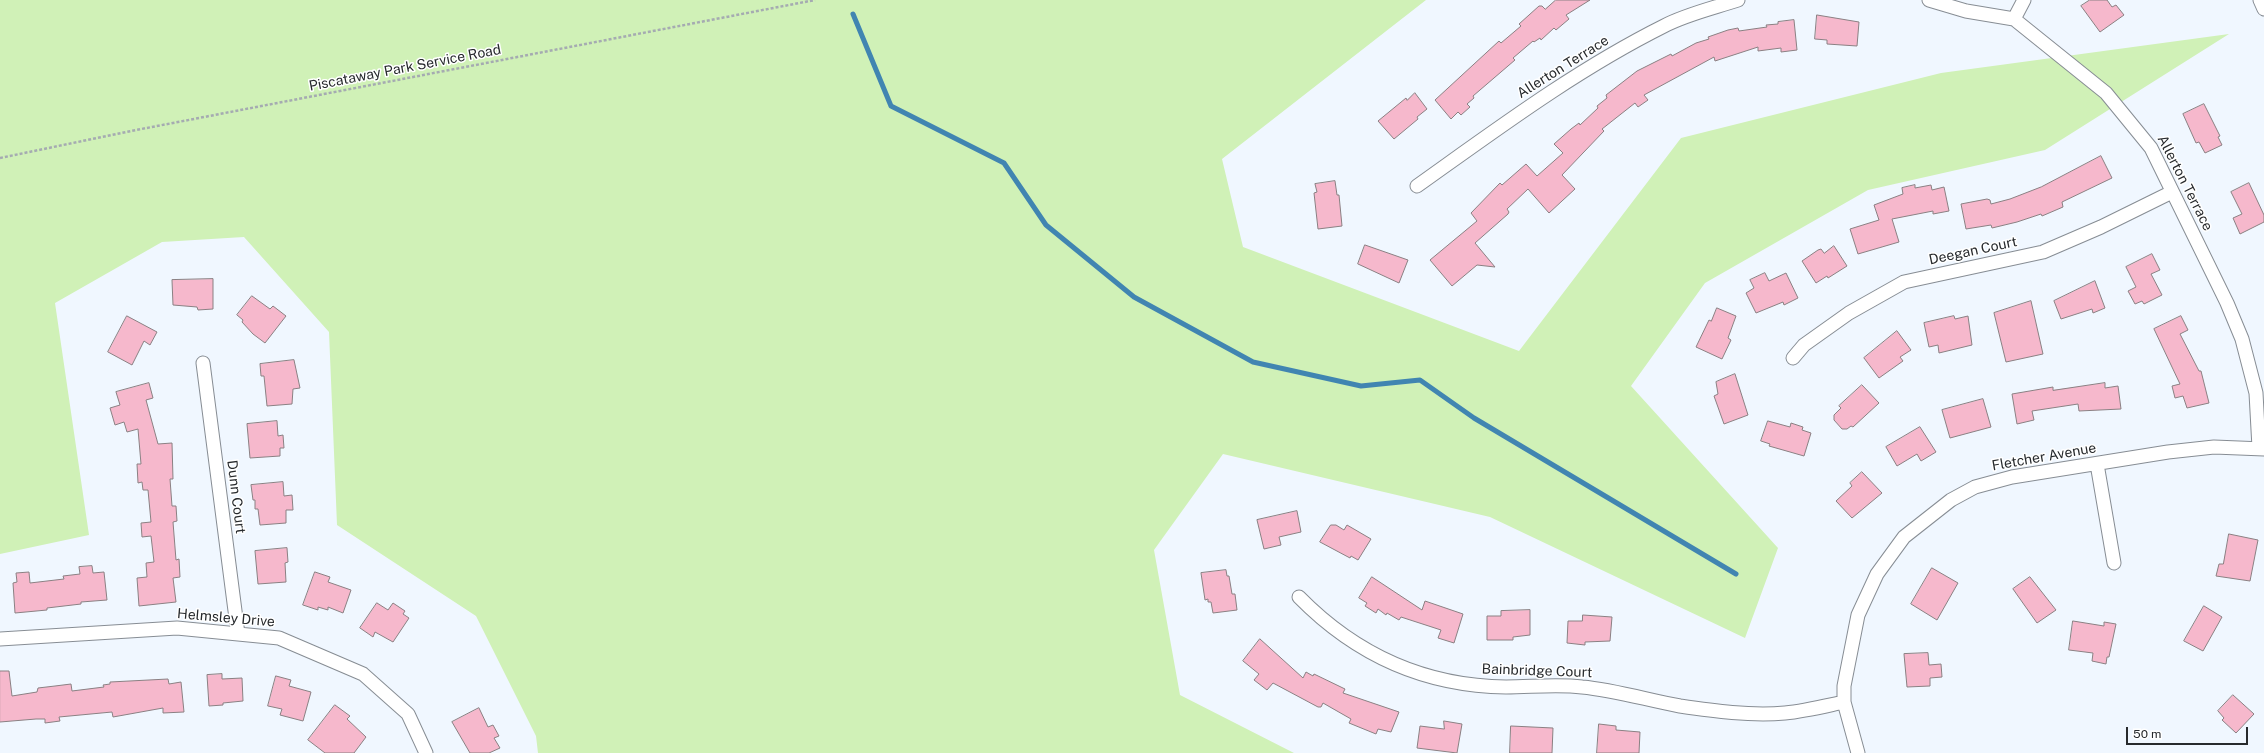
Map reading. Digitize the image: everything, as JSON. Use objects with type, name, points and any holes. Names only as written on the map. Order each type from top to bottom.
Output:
[{"type":"street","name":"Allerton Terrace","points":[[1417,186],[1523,110],[1586,70],[1665,25],[1738,0]]},
{"type":"street","name":"Allerton Terrace","points":[[1929,0],[1966,11],[2014,19],[2106,93],[2151,148],[2227,303],[2242,339],[2256,393],[2262,448]]},
{"type":"street","points":[[2014,19],[2024,0]]},
{"type":"street","points":[[2260,0],[2264,9]]},
{"type":"street","name":"Deegan Court","points":[[1793,358],[1804,346],[1849,313],[1904,282],[2043,252],[2172,192]]},
{"type":"street","name":"Dunn Court","points":[[203,363],[238,634]]},
{"type":"street","name":"Fletcher Avenue","points":[[1858,753],[1844,702],[1846,666],[1858,615],[1877,574],[1904,537],[1951,500],[1975,488],[2012,476],[2183,451],[2214,448],[2262,448]]},
{"type":"street","points":[[2097,464],[2114,563]]},
{"type":"street","name":"Bainbridge Court","points":[[1299,596],[1322,620],[1385,661],[1433,678],[1460,684],[1506,687],[1580,686],[1624,693],[1685,706],[1717,711],[1757,714],[1784,713],[1844,702]]},
{"type":"street","name":"Helmsley Drive","points":[[0,639],[177,628],[279,638],[363,674],[408,714],[426,753]]},
{"type":"path","name":"Piscataway Park Service Road","points":[[0,158],[131,131],[815,0]]},
{"type":"green space","points":[[0,0],[1426,0],[1222,159],[1243,247],[1519,351],[1681,138],[1941,73],[2229,34],[2045,150],[1868,190],[1705,283],[1631,386],[1778,548],[1745,638],[1490,517],[1223,454],[1154,550],[1180,695],[1294,753],[538,753],[536,736],[476,616],[337,525],[329,332],[244,237],[162,242],[55,303],[89,535],[0,554]]},
{"type":"building","points":[[1556,0],[1590,0],[1566,15],[1569,19],[1556,30],[1554,28],[1541,40],[1540,38],[1534,42],[1533,41],[1513,58],[1515,60],[1473,96],[1474,98],[1467,104],[1470,107],[1461,115],[1458,112],[1451,119],[1435,100],[1499,41],[1501,43],[1521,26],[1519,24],[1539,6],[1542,6],[1545,9]]},
{"type":"building","points":[[2090,0],[2107,0],[2112,7],[2116,5],[2124,15],[2100,32],[2081,6]]},
{"type":"building","points":[[1817,15],[1859,22],[1857,46],[1827,44],[1827,40],[1815,39]]},
{"type":"building","points":[[1794,20],[1797,50],[1781,52],[1781,48],[1758,51],[1758,47],[1715,61],[1714,57],[1644,95],[1648,100],[1638,107],[1635,103],[1602,129],[1604,131],[1562,175],[1575,189],[1549,213],[1528,189],[1507,209],[1509,212],[1508,214],[1475,243],[1495,267],[1477,265],[1452,286],[1430,260],[1477,221],[1471,213],[1500,183],[1502,185],[1526,164],[1537,176],[1563,153],[1554,144],[1579,123],[1580,125],[1598,108],[1597,106],[1607,98],[1606,95],[1637,71],[1671,54],[1672,56],[1696,43],[1709,39],[1708,37],[1728,30],[1738,28],[1739,31],[1767,27],[1766,25]]},
{"type":"building","points":[[1415,93],[1427,109],[1417,117],[1418,119],[1394,139],[1378,121],[1406,98],[1407,100]]},
{"type":"building","points":[[2204,104],[2220,136],[2218,137],[2222,145],[2205,153],[2199,142],[2196,143],[2183,114]]},
{"type":"building","points":[[2101,156],[2112,178],[2062,202],[2063,207],[2042,216],[2041,214],[1992,228],[1991,225],[1966,229],[1961,204],[1987,199],[1990,200],[1991,204],[2010,199],[2041,187]]},
{"type":"building","points":[[1335,181],[1337,195],[1339,195],[1342,226],[1318,229],[1314,193],[1317,192],[1315,184]]},
{"type":"building","points":[[2249,183],[2264,215],[2264,222],[2240,234],[2233,218],[2242,214],[2231,192]]},
{"type":"building","points":[[1915,185],[1915,188],[1931,185],[1932,190],[1944,187],[1949,211],[1933,214],[1933,211],[1892,219],[1899,242],[1858,254],[1850,229],[1879,220],[1874,205],[1903,194],[1902,188]]},
{"type":"building","points":[[1365,245],[1408,260],[1399,283],[1358,264]]},
{"type":"building","points":[[1834,246],[1847,266],[1828,278],[1827,276],[1816,283],[1802,261],[1818,250],[1821,249],[1824,253]]},
{"type":"building","points":[[2152,254],[2160,270],[2151,274],[2162,295],[2144,304],[2142,301],[2135,304],[2128,291],[2136,287],[2126,267]]},
{"type":"building","points":[[1765,273],[1769,281],[1786,273],[1798,298],[1784,305],[1783,302],[1756,313],[1746,293],[1754,288],[1750,280]]},
{"type":"building","points":[[213,279],[213,309],[198,310],[197,307],[173,305],[172,280]]},
{"type":"building","points":[[2095,281],[2105,308],[2093,313],[2092,309],[2061,319],[2054,301]]},
{"type":"building","points":[[252,296],[270,309],[273,306],[286,316],[265,343],[253,334],[242,322],[243,320],[237,315]]},
{"type":"building","points":[[2031,301],[2043,354],[2006,362],[1994,313]]},
{"type":"building","points":[[1717,308],[1736,316],[1728,338],[1731,340],[1722,359],[1696,347],[1709,320],[1711,321]]},
{"type":"building","points":[[127,316],[157,332],[150,345],[144,341],[132,365],[108,352]]},
{"type":"building","points":[[1954,316],[1955,319],[1968,316],[1972,345],[1939,353],[1938,345],[1929,347],[1924,323]]},
{"type":"building","points":[[2181,316],[2188,330],[2180,334],[2199,371],[2201,371],[2209,403],[2187,408],[2183,396],[2175,398],[2172,386],[2180,384],[2154,329]]},
{"type":"building","points":[[1897,331],[1911,350],[1900,357],[1903,361],[1879,378],[1864,358]]},
{"type":"building","points":[[294,360],[300,388],[293,389],[292,404],[267,406],[264,376],[261,376],[260,364]]},
{"type":"building","points":[[1735,374],[1748,415],[1724,424],[1714,396],[1718,394],[1716,382]]},
{"type":"building","points":[[149,383],[153,398],[146,400],[158,444],[172,443],[173,479],[170,479],[172,506],[176,506],[177,521],[173,522],[176,560],[179,559],[180,577],[173,578],[176,602],[139,606],[137,578],[147,577],[146,563],[154,562],[151,536],[142,537],[141,523],[151,522],[148,490],[143,490],[142,482],[138,483],[137,464],[141,464],[138,429],[127,432],[124,422],[115,425],[110,408],[120,405],[116,392]]},
{"type":"building","points":[[2105,383],[2105,388],[2118,386],[2121,409],[2079,411],[2078,404],[2032,411],[2034,420],[2017,424],[2012,394],[2053,387],[2053,390]]},
{"type":"building","points":[[1862,385],[1879,403],[1853,427],[1851,426],[1847,429],[1842,429],[1834,420],[1834,415],[1841,408],[1839,406]]},
{"type":"building","points":[[1983,399],[1991,427],[1950,438],[1942,410]]},
{"type":"building","points":[[277,421],[278,436],[283,435],[284,448],[280,448],[280,456],[250,458],[247,424]]},
{"type":"building","points":[[1768,421],[1790,427],[1791,423],[1803,427],[1802,430],[1811,433],[1804,456],[1769,446],[1770,444],[1761,441]]},
{"type":"building","points":[[1920,427],[1936,452],[1921,461],[1917,454],[1897,466],[1886,447]]},
{"type":"building","points":[[1862,472],[1882,493],[1852,518],[1836,501],[1852,486],[1850,483]]},
{"type":"building","points":[[283,482],[284,496],[292,495],[293,510],[286,510],[286,523],[260,525],[258,509],[255,509],[255,500],[253,500],[251,485]]},
{"type":"building","points":[[1297,511],[1301,532],[1279,537],[1281,545],[1264,549],[1257,520]]},
{"type":"building","points":[[1331,525],[1336,525],[1344,530],[1347,525],[1371,539],[1358,560],[1351,556],[1350,558],[1320,542]]},
{"type":"building","points":[[2229,534],[2258,540],[2250,581],[2216,576],[2219,564],[2223,564]]},
{"type":"building","points":[[287,548],[288,562],[285,563],[286,582],[258,584],[255,551]]},
{"type":"building","points":[[92,566],[93,573],[104,572],[107,600],[81,602],[81,604],[47,608],[47,610],[15,613],[13,583],[17,582],[16,573],[29,572],[30,583],[64,579],[63,576],[80,574],[79,567]]},
{"type":"building","points":[[1932,568],[1958,583],[1937,620],[1911,604]]},
{"type":"building","points":[[1226,570],[1227,576],[1229,576],[1232,594],[1235,594],[1237,610],[1213,613],[1211,602],[1208,602],[1208,599],[1205,600],[1201,573]]},
{"type":"building","points":[[315,572],[330,577],[328,582],[351,590],[343,613],[328,607],[328,610],[318,607],[318,610],[303,605]]},
{"type":"building","points":[[1372,577],[1422,610],[1425,601],[1463,614],[1454,643],[1438,638],[1441,630],[1401,617],[1399,620],[1387,613],[1386,615],[1378,609],[1376,613],[1365,606],[1367,603],[1359,598]]},
{"type":"building","points":[[2030,577],[2056,610],[2037,623],[2013,589]]},
{"type":"building","points":[[377,603],[388,610],[393,603],[405,611],[403,614],[409,618],[393,642],[375,632],[373,637],[360,628]]},
{"type":"building","points":[[2204,606],[2222,617],[2203,651],[2184,641]]},
{"type":"building","points":[[1530,610],[1530,635],[1513,637],[1513,640],[1487,640],[1487,616],[1501,616],[1501,611]]},
{"type":"building","points":[[1583,615],[1612,617],[1610,641],[1585,642],[1585,645],[1567,643],[1568,621],[1582,621]]},
{"type":"building","points":[[2073,621],[2104,626],[2104,622],[2116,624],[2109,657],[2107,657],[2106,664],[2092,661],[2093,653],[2069,650]]},
{"type":"building","points":[[1260,639],[1303,678],[1306,672],[1313,676],[1314,674],[1345,689],[1343,693],[1399,712],[1391,732],[1378,729],[1376,734],[1349,723],[1351,719],[1323,703],[1321,707],[1318,707],[1273,683],[1267,690],[1254,680],[1259,674],[1243,661]]},
{"type":"building","points":[[1928,653],[1929,665],[1941,664],[1942,677],[1930,678],[1930,686],[1907,687],[1904,654]]},
{"type":"building","points":[[0,671],[9,671],[12,696],[37,692],[38,688],[71,684],[72,691],[104,687],[103,685],[110,684],[110,682],[168,679],[169,684],[181,682],[184,712],[163,713],[163,708],[113,717],[112,712],[59,717],[60,721],[45,723],[45,719],[0,722]]},
{"type":"building","points":[[222,674],[222,679],[242,678],[243,701],[209,706],[207,675]]},
{"type":"building","points":[[276,676],[291,680],[289,686],[311,692],[303,721],[280,715],[282,709],[268,706]]},
{"type":"building","points":[[2233,695],[2254,714],[2236,733],[2222,720],[2224,718],[2218,711]]},
{"type":"building","points":[[335,705],[350,716],[347,719],[366,737],[354,753],[325,753],[308,740]]},
{"type":"building","points":[[479,708],[488,727],[493,725],[499,736],[494,738],[500,748],[489,753],[470,753],[452,722]]},
{"type":"building","points":[[1444,721],[1462,724],[1457,753],[1417,748],[1420,726],[1444,729]]},
{"type":"building","points":[[1599,724],[1616,726],[1616,730],[1640,732],[1639,753],[1597,753]]},
{"type":"building","points":[[1511,726],[1553,728],[1552,753],[1510,753]]},
{"type":"waterway","points":[[853,14],[891,106],[1004,163],[1046,225],[1134,297],[1253,362],[1361,386],[1420,380],[1474,418],[1736,574]]}]
